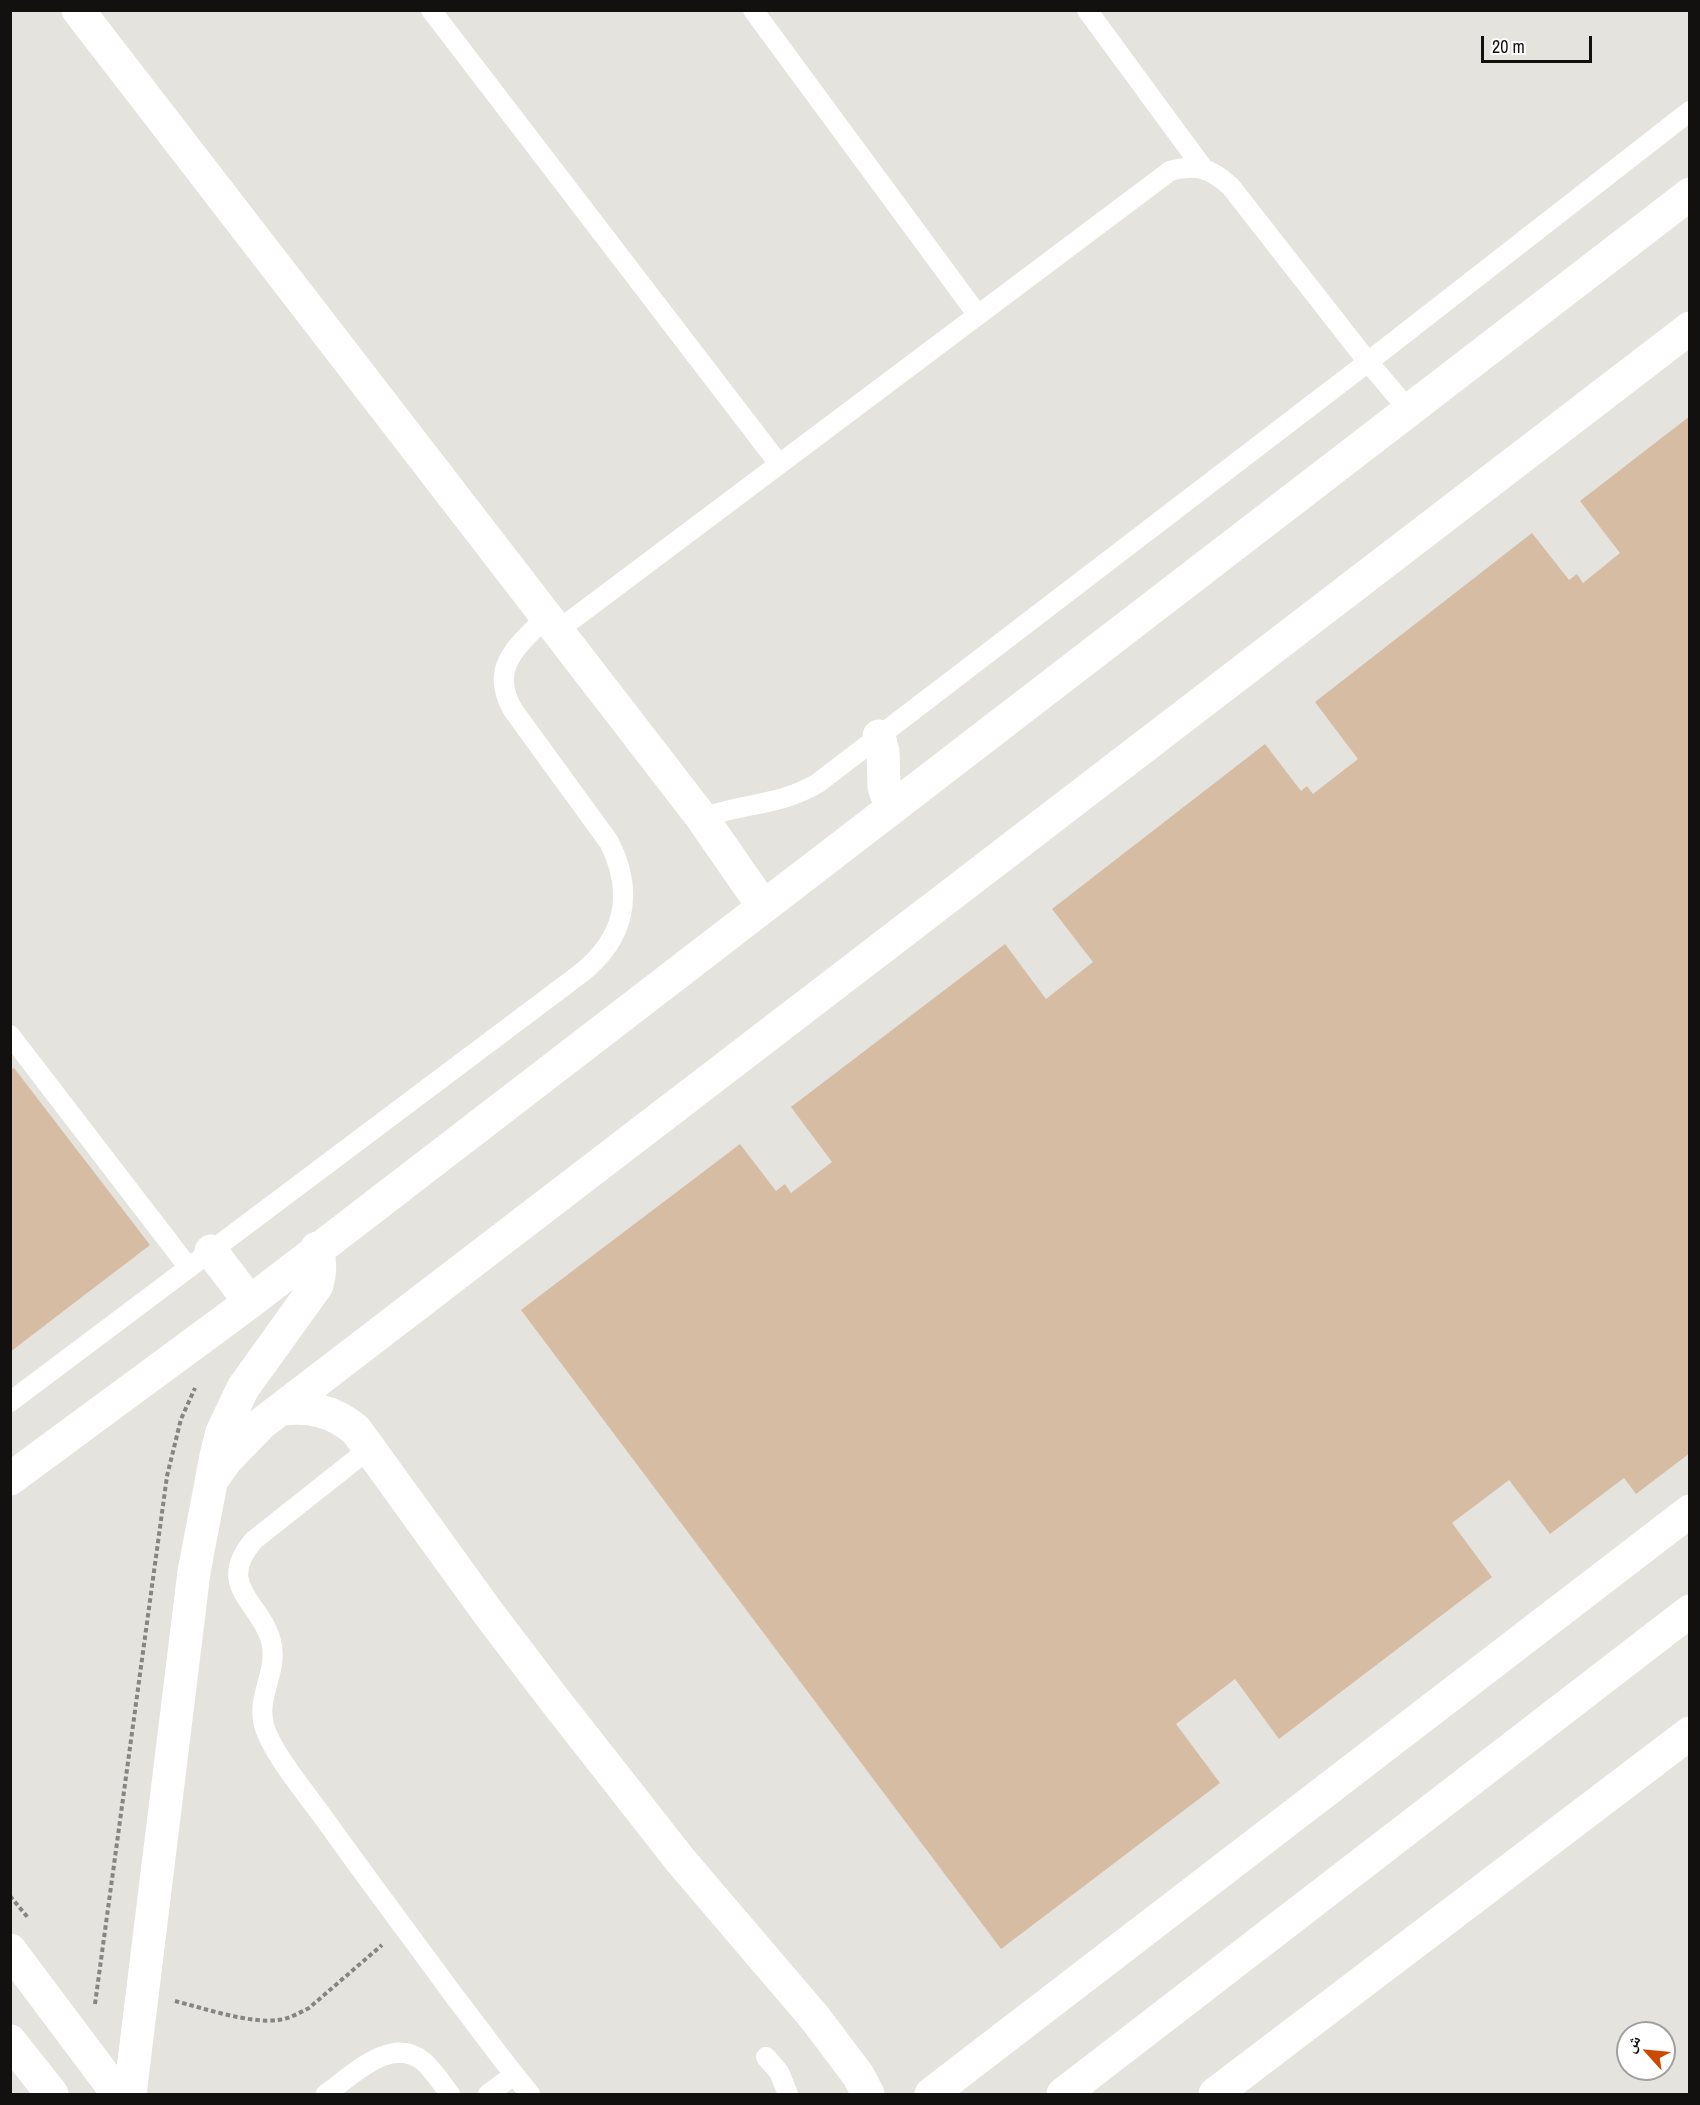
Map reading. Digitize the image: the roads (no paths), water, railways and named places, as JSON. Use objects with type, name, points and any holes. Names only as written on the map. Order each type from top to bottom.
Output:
[{"type":"street","points":[[78,10],[702,818],[763,906]]},
{"type":"street","points":[[10,1479],[250,1302],[317,1248],[1689,194]]},
{"type":"street","points":[[212,1480],[243,1441],[282,1409],[1689,328]]},
{"type":"street","points":[[879,736],[883,752],[884,787],[891,807]]},
{"type":"street","points":[[130,2094],[194,1572],[222,1432],[256,1369],[317,1286],[321,1273],[321,1261],[317,1248]]},
{"type":"street","points":[[200,1259],[250,1302]]},
{"type":"street","points":[[282,1409],[306,1408],[330,1413],[344,1420],[356,1430],[489,1614],[546,1688],[681,1861],[815,2018],[858,2075],[868,2094]]},
{"type":"street","points":[[931,2094],[1689,1511]]},
{"type":"street","points":[[1063,2094],[1689,1611]]},
{"type":"street","points":[[1215,2094],[1689,1733]]},
{"type":"street","points":[[10,1950],[118,2094]]},
{"type":"street","points":[[10,2041],[52,2094]]},
{"type":"lane","points":[[431,10],[779,464]]},
{"type":"lane","points":[[753,10],[977,315]]},
{"type":"lane","points":[[1087,10],[1203,168]]},
{"type":"lane","points":[[702,818],[733,808],[767,803],[802,793],[818,783],[1368,362],[1689,111]]},
{"type":"lane","points":[[10,1402],[594,962],[606,948],[616,932],[622,914],[624,896],[617,858],[609,842],[513,711],[506,698],[503,685],[504,671],[509,658],[552,624],[779,464],[1156,180],[1170,171],[1186,167],[1203,168],[1219,176],[1408,409]]},
{"type":"lane","points":[[10,1035],[200,1259]]},
{"type":"lane","points":[[369,1449],[254,1540],[240,1561],[240,1587],[266,1629],[273,1649],[274,1661],[263,1698],[262,1712],[269,1739],[336,1836],[530,2094]]},
{"type":"lane","points":[[326,2094],[379,2057],[402,2052],[423,2061],[450,2094]]},
{"type":"lane","points":[[766,2057],[779,2072],[788,2094]]},
{"type":"lane","points":[[488,2094],[514,2074]]}]
